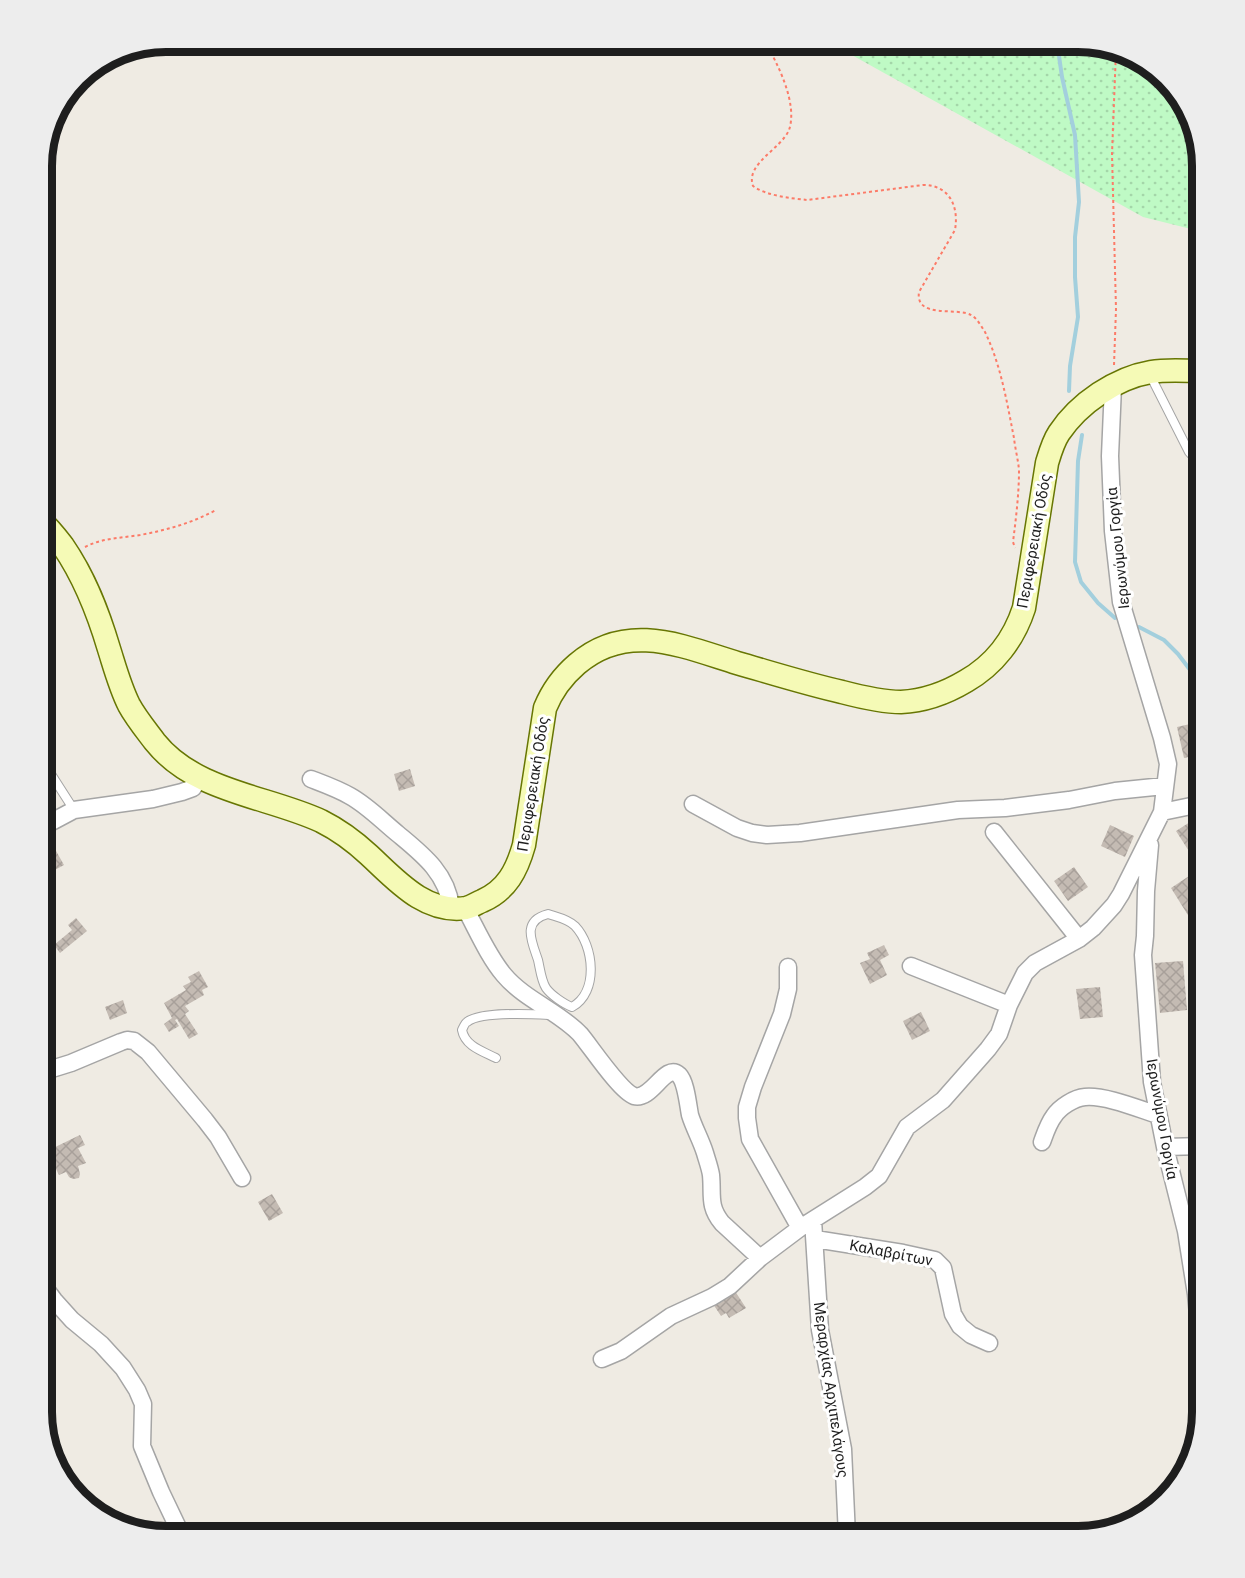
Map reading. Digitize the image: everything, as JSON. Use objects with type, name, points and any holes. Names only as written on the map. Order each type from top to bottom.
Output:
[{"type":"main road","name":"Περιφερειακή Οδός","points":[[458,908],[495,895],[513,876],[524,845],[545,708],[567,674],[590,654],[606,646],[626,641],[652,640],[693,648],[777,675],[860,696],[894,702],[920,699],[945,692],[971,678],[990,663],[1016,627],[1024,608],[1047,463],[1058,434],[1087,404],[1113,386],[1149,372],[1192,371]]},
{"type":"main road","points":[[53,533],[70,557],[91,594],[129,705],[157,744],[176,763],[200,777],[238,793],[293,809],[325,823],[367,853],[404,888],[428,903],[458,908]]},
{"type":"street","name":"Ιερωνύμου Γοργία","points":[[1113,386],[1110,456],[1113,531],[1121,602],[1168,764],[1162,812]]},
{"type":"street","points":[[52,821],[74,810],[182,792],[193,788],[200,777]]},
{"type":"street","points":[[311,779],[349,795],[427,858],[504,975],[579,1033],[616,1080],[631,1094],[636,1096],[645,1094],[669,1073],[674,1072],[679,1075],[711,1176],[713,1208],[722,1222],[760,1258]]},
{"type":"street","points":[[693,804],[737,828],[767,835],[800,833],[958,810],[1005,808],[1164,786]]},
{"type":"street","points":[[602,1359],[621,1351],[671,1316],[712,1298],[730,1286],[760,1258],[879,1176],[907,1127],[943,1100],[999,1034],[1009,1005],[1025,973],[1035,963],[1079,939],[1093,928],[1114,905],[1162,812],[1192,805]]},
{"type":"street","points":[[994,832],[1079,939]]},
{"type":"street","name":"Ιερωνύμου Γοργία","points":[[1151,835],[1143,955],[1152,1082],[1192,1271]]},
{"type":"street","points":[[911,966],[1009,1005]]},
{"type":"street","points":[[788,967],[788,989],[782,1014],[753,1087],[747,1107],[747,1118],[750,1139],[807,1224]]},
{"type":"street","points":[[52,1069],[71,1064],[121,1042],[134,1041],[148,1052],[192,1103],[218,1137],[242,1178]]},
{"type":"street","points":[[1042,1142],[1054,1116],[1072,1101],[1085,1097],[1114,1101],[1158,1114]]},
{"type":"street","points":[[1165,1147],[1192,1146]]},
{"type":"street","name":"Μεραρχίας Αρχιπελάγους","points":[[807,1224],[815,1239],[820,1330],[843,1449],[847,1526]]},
{"type":"street","name":"Καλαβρίτων","points":[[815,1239],[935,1260],[943,1268],[953,1314],[960,1326],[971,1335],[989,1343]]},
{"type":"street","points":[[52,1296],[72,1320],[101,1344],[123,1368],[137,1390],[143,1404],[142,1446],[177,1526]]},
{"type":"lane","points":[[1149,372],[1192,455]]},
{"type":"lane","points":[[53,776],[74,810]]},
{"type":"lane","points":[[548,914],[563,918],[574,925],[591,959],[592,973],[580,1003],[572,1007],[563,1004],[545,987],[530,937],[532,925],[538,918],[548,914]]},
{"type":"lane","points":[[535,1001],[545,987]]},
{"type":"lane","points":[[496,1058],[467,1042],[462,1030],[466,1022],[477,1017],[496,1015],[557,1015]]},
{"type":"path","points":[[770,53],[784,82],[791,115],[789,130],[755,169],[751,180],[753,186],[765,191],[807,200],[933,186],[946,193],[954,205],[955,230],[919,292],[919,297],[923,305],[932,310],[972,315],[988,340],[999,370],[1019,467],[1018,506],[1013,542],[1019,554],[1032,558]]},
{"type":"path","points":[[1113,386],[1116,309],[1112,154],[1116,59]]},
{"type":"path","points":[[70,557],[93,542],[166,530],[216,510]]},
{"type":"green space","points":[[1086,53],[1122,61],[1136,68],[1164,91],[1181,116],[1186,130],[1192,152],[1192,229],[1143,217],[850,54]]},
{"type":"building","points":[[1192,724],[1192,756],[1184,758],[1177,727]]},
{"type":"building","points":[[410,769],[415,786],[399,791],[394,774]]},
{"type":"building","points":[[1190,822],[1192,825],[1192,856],[1176,831]]},
{"type":"building","points":[[1110,825],[1134,836],[1125,857],[1101,846]]},
{"type":"building","points":[[52,845],[64,865],[52,871]]},
{"type":"building","points":[[1074,867],[1088,887],[1068,901],[1054,881]]},
{"type":"building","points":[[1192,874],[1192,920],[1191,920],[1171,888]]},
{"type":"building","points":[[76,918],[87,931],[60,953],[54,945],[72,930],[68,925]]},
{"type":"building","points":[[884,945],[889,955],[880,960],[887,975],[870,984],[860,963],[870,959],[867,953]]},
{"type":"building","points":[[1183,961],[1187,1010],[1160,1013],[1155,963]]},
{"type":"building","points":[[199,971],[208,987],[202,990],[204,995],[185,1006],[189,1011],[185,1014],[198,1034],[189,1039],[177,1019],[175,1020],[179,1026],[169,1032],[164,1024],[172,1018],[164,1003],[186,990],[183,986],[191,982],[188,977]]},
{"type":"building","points":[[1100,987],[1103,1017],[1080,1019],[1076,989]]},
{"type":"building","points":[[123,1000],[127,1013],[110,1020],[105,1007]]},
{"type":"building","points":[[921,1012],[930,1031],[912,1040],[903,1021]]},
{"type":"building","points":[[80,1135],[85,1145],[78,1148],[86,1163],[78,1166],[79,1178],[73,1179],[66,1172],[59,1175],[52,1161],[52,1148]]},
{"type":"building","points":[[272,1194],[283,1213],[269,1221],[258,1202]]},
{"type":"building","points":[[733,1288],[746,1308],[729,1318],[726,1313],[721,1316],[711,1301]]},
{"type":"waterway","points":[[1059,53],[1075,135],[1079,202],[1075,237],[1078,317],[1070,366],[1069,391]]},
{"type":"waterway","points":[[1082,435],[1078,461],[1075,562],[1081,582],[1098,603],[1115,618]]},
{"type":"waterway","points":[[1139,627],[1164,640],[1192,672]]}]
